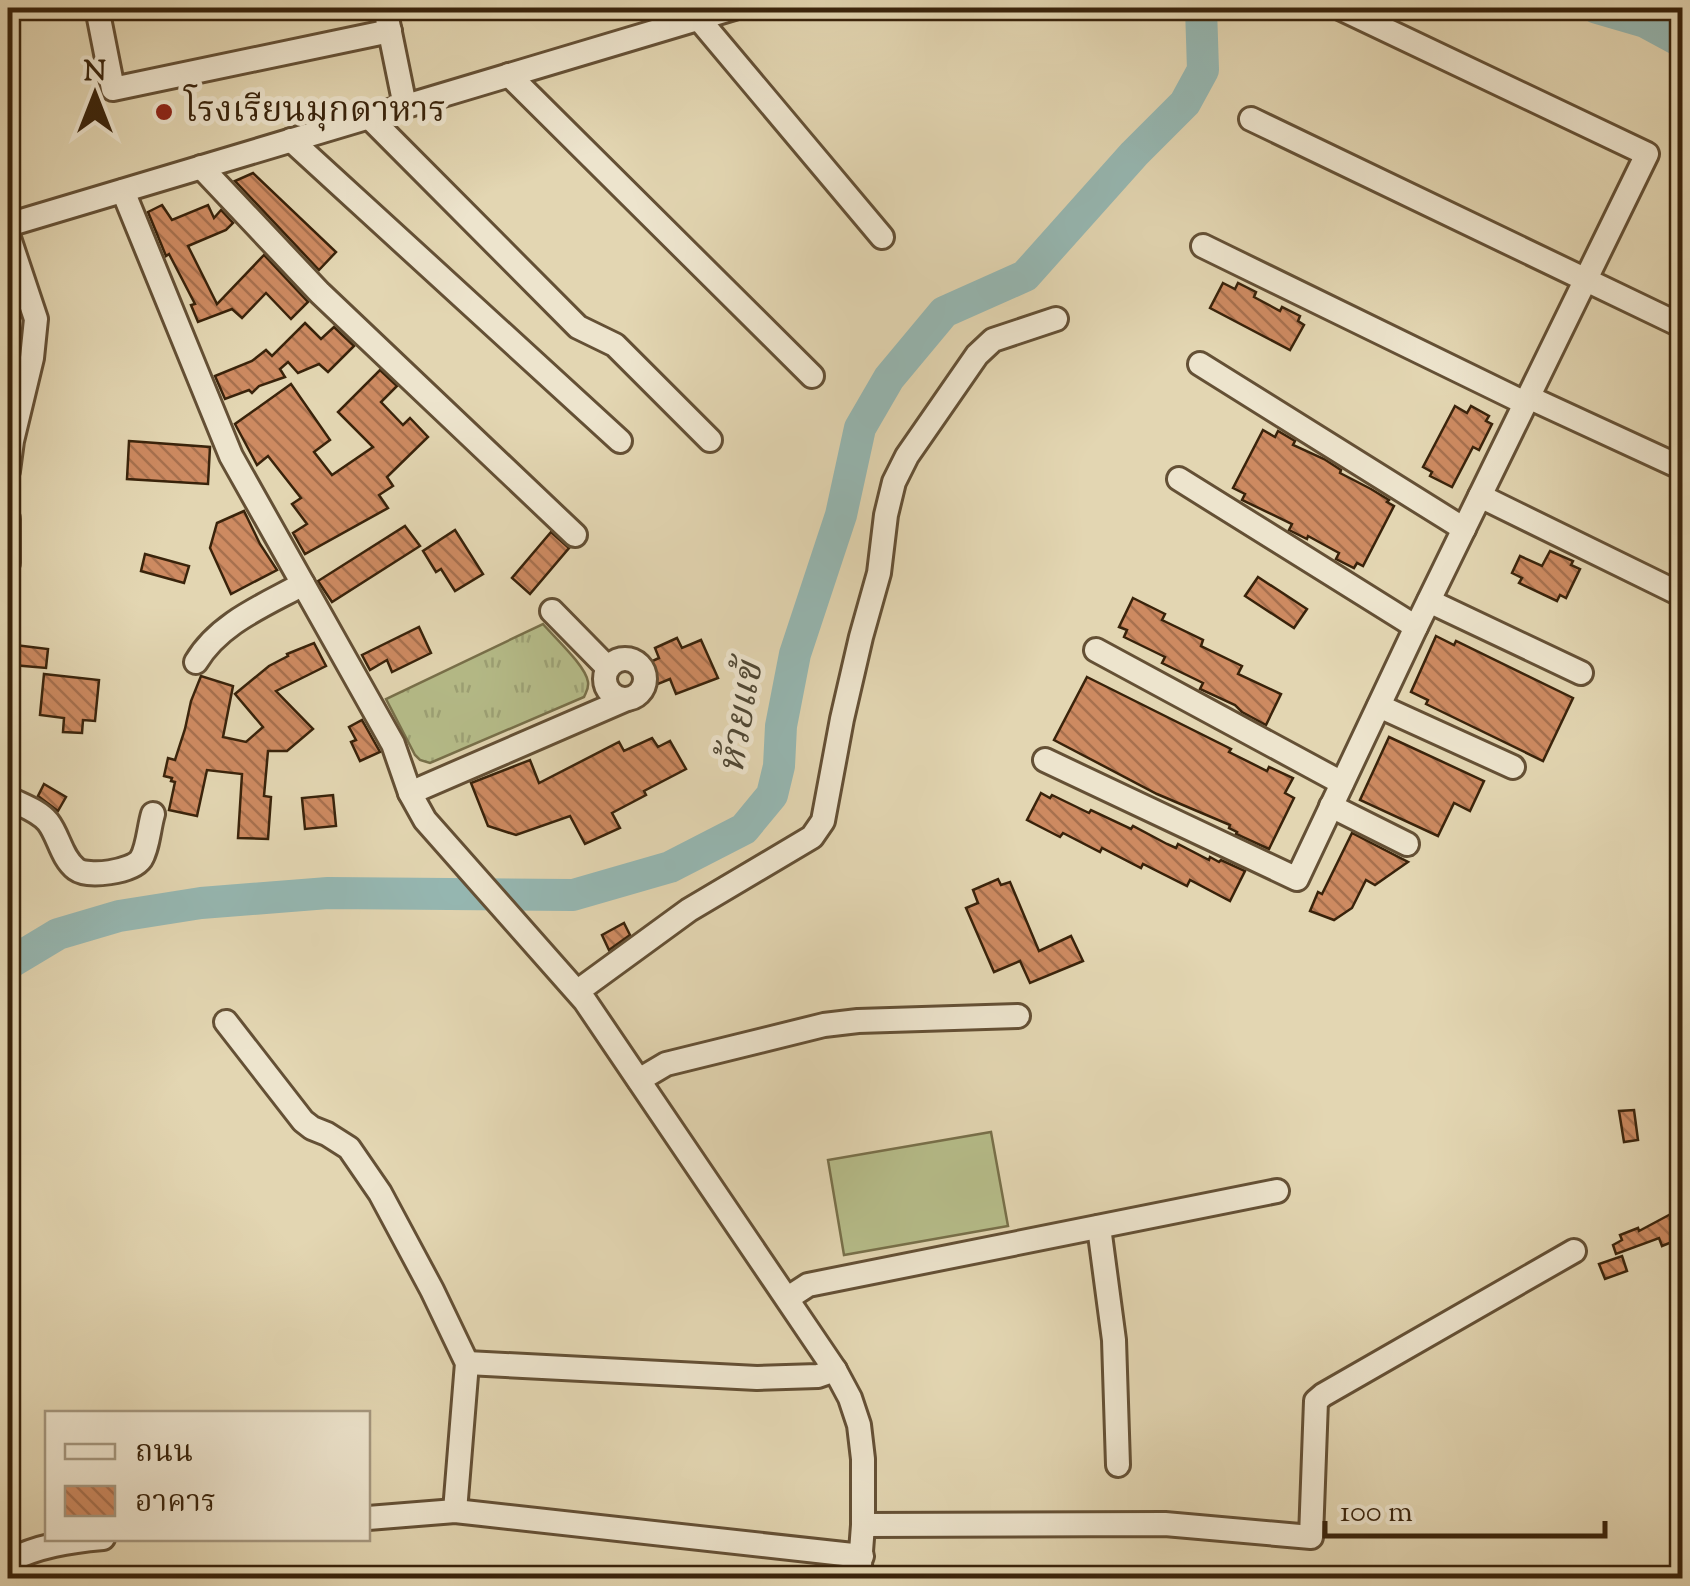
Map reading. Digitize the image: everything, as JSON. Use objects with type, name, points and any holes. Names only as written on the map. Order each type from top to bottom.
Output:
[{"type":"street","points":[[96,8],[113,88],[387,19],[405,106]]},
{"type":"street","points":[[8,226],[734,8]]},
{"type":"street","points":[[1046,760],[1297,879],[1647,154],[1340,8]]},
{"type":"street","points":[[698,18],[882,238]]},
{"type":"street","points":[[509,75],[812,376]]},
{"type":"street","points":[[370,117],[578,327],[615,346],[710,440]]},
{"type":"street","points":[[1251,119],[1682,326]]},
{"type":"street","points":[[291,140],[620,442]]},
{"type":"street","points":[[200,166],[320,293],[574,535]]},
{"type":"street","points":[[122,191],[231,456],[394,744],[410,793],[426,820],[578,992],[836,1370],[859,1424],[863,1459],[861,1568],[454,1511],[370,1518]]},
{"type":"street","points":[[8,234],[36,319],[32,358],[10,441],[8,471]]},
{"type":"street","points":[[1203,246],[1526,400],[1682,468]]},
{"type":"street","points":[[578,992],[689,910],[812,837],[823,821],[842,720],[879,573],[894,482],[907,456],[977,355],[993,340],[1056,319]]},
{"type":"street","points":[[1200,364],[1464,530]]},
{"type":"street","points":[[1179,480],[1416,627]]},
{"type":"street","points":[[1480,496],[1682,596]]},
{"type":"street","points":[[8,519],[8,563]]},
{"type":"street","points":[[196,662],[206,644],[221,632],[303,584]]},
{"type":"street","points":[[1429,601],[1581,673]]},
{"type":"street","points":[[552,611],[607,674],[610,692],[627,699]]},
{"type":"street","points":[[1096,650],[1342,783]]},
{"type":"street","points":[[410,793],[634,697],[644,688],[642,668],[624,659],[613,664],[593,714]]},
{"type":"street","points":[[1378,706],[1513,767]]},
{"type":"street","points":[[8,798],[40,814],[53,829],[71,864],[92,875],[138,862],[152,814]]},
{"type":"street","points":[[1331,806],[1407,844]]},
{"type":"street","points":[[639,1080],[666,1064],[824,1025],[1018,1016]]},
{"type":"street","points":[[226,1022],[303,1121],[349,1148],[380,1193],[467,1363],[454,1511]]},
{"type":"street","points":[[788,1298],[808,1285],[1277,1191]]},
{"type":"street","points":[[1099,1226],[1114,1340],[1118,1465]]},
{"type":"street","points":[[863,1525],[1165,1524],[1311,1537],[1316,1401],[1574,1252]]},
{"type":"street","points":[[467,1363],[756,1378],[818,1376],[836,1370]]},
{"type":"street","points":[[8,1560],[74,1541]]},
{"type":"green space","points":[[543,624],[586,675],[588,687],[584,697],[430,763],[420,760],[386,699]]},
{"type":"green space","points":[[991,1132],[1008,1226],[844,1255],[828,1160]]},
{"type":"building","points":[[253,173],[336,252],[319,270],[235,181]]},
{"type":"building","points":[[162,205],[172,220],[208,205],[214,218],[221,210],[233,223],[226,230],[188,246],[217,304],[264,255],[308,302],[291,319],[266,293],[242,318],[232,309],[198,322],[191,305],[195,304],[169,254],[166,256],[148,212]]},
{"type":"building","points":[[1223,283],[1235,289],[1238,283],[1280,311],[1282,307],[1300,316],[1298,321],[1304,325],[1290,350],[1210,308]]},
{"type":"building","points":[[305,323],[321,339],[334,327],[354,346],[328,372],[319,364],[298,373],[288,362],[280,369],[285,377],[259,386],[252,393],[249,390],[225,399],[215,376],[252,361],[266,350],[272,356]]},
{"type":"building","points":[[380,370],[397,386],[381,402],[403,425],[410,418],[428,437],[387,477],[393,486],[379,495],[388,508],[305,554],[293,533],[307,524],[292,504],[301,498],[268,456],[257,465],[235,424],[291,384],[330,440],[314,452],[332,475],[373,447],[338,412]]},
{"type":"building","points":[[1455,406],[1467,413],[1471,406],[1489,416],[1486,421],[1492,424],[1479,450],[1473,447],[1452,487],[1430,476],[1432,472],[1423,467]]},
{"type":"building","points":[[1263,430],[1275,437],[1278,431],[1295,441],[1293,445],[1324,459],[1394,506],[1363,566],[1357,563],[1354,568],[1336,559],[1339,553],[1289,530],[1292,524],[1242,500],[1245,494],[1233,488]]},
{"type":"building","points":[[129,441],[210,447],[208,484],[127,479]]},
{"type":"building","points":[[244,511],[277,570],[231,594],[210,548],[217,523]]},
{"type":"building","points":[[405,526],[420,546],[332,602],[318,581]]},
{"type":"building","points":[[455,530],[483,574],[455,591],[423,551]]},
{"type":"building","points":[[551,532],[569,548],[530,594],[512,578]]},
{"type":"building","points":[[1550,551],[1573,561],[1571,565],[1580,569],[1566,598],[1560,595],[1557,601],[1519,583],[1522,578],[1512,573],[1520,556],[1542,566]]},
{"type":"building","points":[[145,554],[189,566],[184,583],[141,571]]},
{"type":"building","points":[[1258,577],[1307,609],[1294,628],[1245,596]]},
{"type":"building","points":[[1133,598],[1165,614],[1162,620],[1203,640],[1201,646],[1242,666],[1238,674],[1281,694],[1266,725],[1200,689],[1203,683],[1162,663],[1165,657],[1124,637],[1127,630],[1119,627]]},
{"type":"building","points":[[419,627],[431,653],[392,672],[387,660],[370,670],[362,655]]},
{"type":"building","points":[[1436,636],[1454,645],[1456,641],[1573,698],[1543,761],[1426,704],[1428,700],[1411,692]]},
{"type":"building","points":[[677,638],[682,648],[701,640],[718,678],[676,694],[670,679],[658,684],[648,663],[659,658],[655,648]]},
{"type":"building","points":[[314,643],[326,666],[276,691],[313,729],[287,751],[268,751],[264,796],[271,797],[268,839],[238,838],[242,774],[207,770],[197,816],[169,810],[175,782],[164,776],[168,758],[175,760],[201,676],[233,686],[223,737],[246,742],[263,727],[235,694],[287,654]]},
{"type":"building","points":[[15,645],[48,649],[46,668],[13,665]]},
{"type":"building","points":[[44,674],[99,680],[95,721],[83,720],[82,733],[63,732],[64,718],[40,715]]},
{"type":"building","points":[[1087,677],[1267,771],[1269,767],[1293,778],[1285,793],[1294,798],[1269,849],[1236,834],[1230,825],[1157,794],[1054,740]]},
{"type":"building","points":[[362,720],[380,752],[360,761],[349,727]]},
{"type":"building","points":[[1389,737],[1484,781],[1470,811],[1454,803],[1438,836],[1360,800]]},
{"type":"building","points":[[652,738],[658,747],[670,741],[686,769],[612,813],[620,828],[585,844],[570,816],[516,835],[488,826],[471,783],[530,760],[539,783],[619,742],[624,751]]},
{"type":"building","points":[[44,784],[66,797],[58,811],[38,796]]},
{"type":"building","points":[[1041,793],[1131,829],[1133,826],[1176,848],[1178,844],[1209,860],[1221,860],[1245,871],[1230,901],[1190,880],[1187,886],[1143,864],[1141,868],[1102,848],[1100,852],[1027,820]]},
{"type":"building","points":[[333,795],[336,826],[305,829],[302,798]]},
{"type":"building","points":[[1352,833],[1408,862],[1375,885],[1366,880],[1352,908],[1334,920],[1310,911]]},
{"type":"building","points":[[998,879],[1001,885],[1010,882],[1039,951],[1071,936],[1083,961],[1030,983],[1020,961],[994,972],[966,908],[978,903],[973,890]]},
{"type":"building","points":[[624,923],[630,935],[609,950],[602,935]]},
{"type":"building","points":[[1634,1110],[1638,1140],[1624,1142],[1619,1111]]},
{"type":"building","points":[[1682,1208],[1682,1238],[1662,1246],[1659,1238],[1616,1254],[1613,1245],[1622,1240],[1620,1235],[1638,1228],[1639,1231]]},
{"type":"building","points":[[1622,1256],[1627,1271],[1605,1279],[1599,1264]]},
{"type":"waterway","name":"ห้วยแข้","points":[[8,964],[58,934],[119,916],[201,903],[328,893],[573,895],[670,867],[744,829],[772,795],[795,654],[841,515],[860,428],[889,378],[944,312],[1025,276],[1185,103],[1203,70],[1201,8]]},
{"type":"waterway","name":"ห้วยแข้","points":[[1597,8],[1645,22],[1682,42]]},
{"type":"place","name":"โรงเรียนมุกดาหาร","points":[[164,112]]}]
